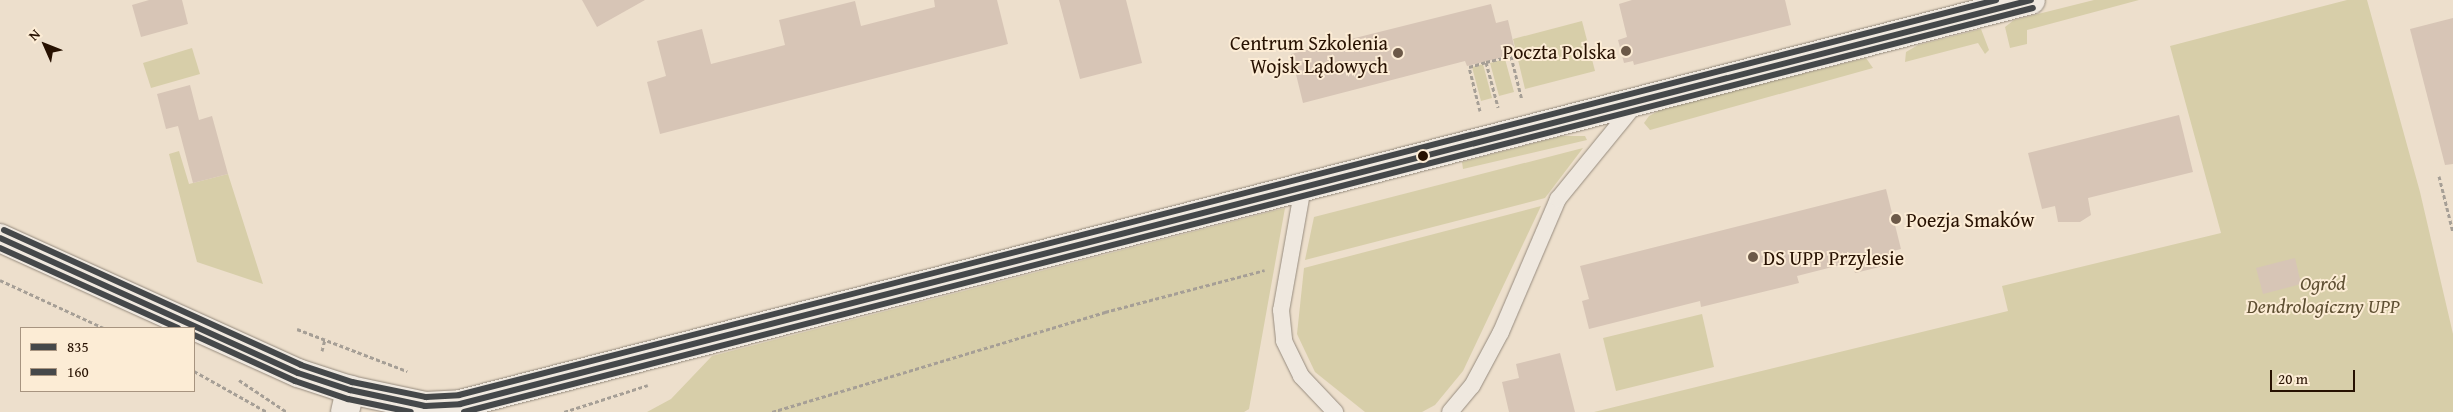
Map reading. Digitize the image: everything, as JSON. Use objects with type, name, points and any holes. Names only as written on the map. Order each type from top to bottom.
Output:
[{"type":"street","points":[[0,238],[298,373],[348,401],[425,406],[460,404],[2031,0]]},
{"type":"lane","points":[[1450,412],[1472,386],[1501,332],[1558,198],[1637,102]]},
{"type":"lane","points":[[1303,187],[1287,265],[1282,310],[1284,341],[1301,376],[1335,412]]},
{"type":"path","points":[[1480,111],[1469,66],[1511,56],[1522,100]]},
{"type":"path","points":[[1486,62],[1498,107]]},
{"type":"path","points":[[2439,176],[2453,232]]},
{"type":"path","points":[[772,412],[1104,312],[1287,265]]},
{"type":"path","points":[[0,280],[102,327]]},
{"type":"path","points":[[297,328],[415,374]]},
{"type":"path","points":[[195,372],[267,412]]},
{"type":"path","points":[[237,379],[287,412]]},
{"type":"green space","points":[[2094,0],[2139,0],[2027,30],[2027,44],[2010,48],[2005,27],[2014,20]]},
{"type":"green space","name":"Ogród Dendrologiczny UPP","points":[[2347,0],[2367,0],[2420,192],[2453,334],[2453,412],[1594,412],[2008,311],[2002,286],[2221,233],[2170,46]]},
{"type":"green space","points":[[1582,21],[1595,71],[1525,89],[1513,39]]},
{"type":"green space","points":[[1981,29],[1989,50],[1985,54],[1978,43],[1905,62],[1906,52],[1918,45]]},
{"type":"green space","points":[[192,48],[200,74],[151,88],[143,63]]},
{"type":"green space","points":[[1866,58],[1873,68],[1650,130],[1644,123],[1649,116],[1664,108]]},
{"type":"green space","points":[[1505,59],[1514,92],[1499,96],[1490,63]]},
{"type":"green space","points":[[1483,64],[1492,98],[1481,101],[1472,67]]},
{"type":"green space","points":[[1561,136],[1585,136],[1587,140],[1463,169],[1462,162]]},
{"type":"green space","points":[[1583,148],[1545,198],[1305,260],[1314,217]]},
{"type":"green space","points":[[179,151],[189,184],[228,174],[263,284],[197,262],[169,154]]},
{"type":"green space","points":[[1541,206],[1463,371],[1435,405],[1422,412],[1365,412],[1315,372],[1297,334],[1304,268]]},
{"type":"green space","points":[[1285,208],[1249,409],[1244,412],[647,412],[671,399],[712,356]]},
{"type":"green space","points":[[1702,314],[1714,367],[1616,391],[1603,338]]},
{"type":"building","points":[[149,0],[182,0],[188,24],[141,37],[132,5]]},
{"type":"building","points":[[582,0],[645,0],[597,27]]},
{"type":"building","points":[[934,0],[997,0],[1008,44],[660,134],[647,82],[666,76],[657,41],[702,29],[711,64],[785,45],[779,20],[855,1],[861,26],[935,7]]},
{"type":"building","points":[[1059,0],[1126,0],[1142,63],[1080,79]]},
{"type":"building","points":[[1632,0],[1785,0],[1791,25],[1634,65],[1633,61],[1624,63],[1618,40],[1627,37],[1619,4]]},
{"type":"building","points":[[1491,4],[1496,23],[1508,20],[1516,54],[1467,66],[1465,61],[1303,103],[1291,54]]},
{"type":"building","points":[[2453,18],[2453,164],[2445,165],[2410,29]]},
{"type":"building","points":[[190,85],[199,120],[212,116],[228,174],[193,183],[178,126],[166,129],[157,94]]},
{"type":"building","points":[[2179,115],[2193,172],[2088,198],[2091,215],[2080,222],[2058,222],[2055,206],[2042,209],[2028,153]]},
{"type":"building","name":"DS UPP Przylesie","points":[[1886,189],[1901,249],[1889,252],[1892,264],[1855,273],[1852,262],[1797,276],[1799,283],[1701,307],[1700,301],[1589,329],[1582,301],[1589,299],[1580,266]]},
{"type":"building","points":[[2295,258],[2301,284],[2263,294],[2256,268]]},
{"type":"building","points":[[1560,353],[1575,412],[1509,412],[1502,382],[1519,378],[1516,364]]},
{"type":"transit line","points":[[4,230],[301,365],[352,382],[426,397],[459,395],[1996,0]]},
{"type":"transit line","name":"835","points":[[0,238],[298,373],[350,390],[425,406],[460,404],[2031,0]]},
{"type":"transit line","name":"160","points":[[464,412],[2033,8]]},
{"type":"transit line","name":"160","points":[[0,248],[176,327]]},
{"type":"transit line","name":"160","points":[[195,335],[295,381],[348,399],[411,412]]},
{"type":"place","name":"Poczta Polska","points":[[1626,51]]},
{"type":"place","name":"Centrum Szkolenia Wojsk Lądowych","points":[[1398,53]]},
{"type":"place","name":"Poezja Smaków","points":[[1896,219]]},
{"type":"place","name":"DS UPP Przylesie","points":[[1753,257]]}]
